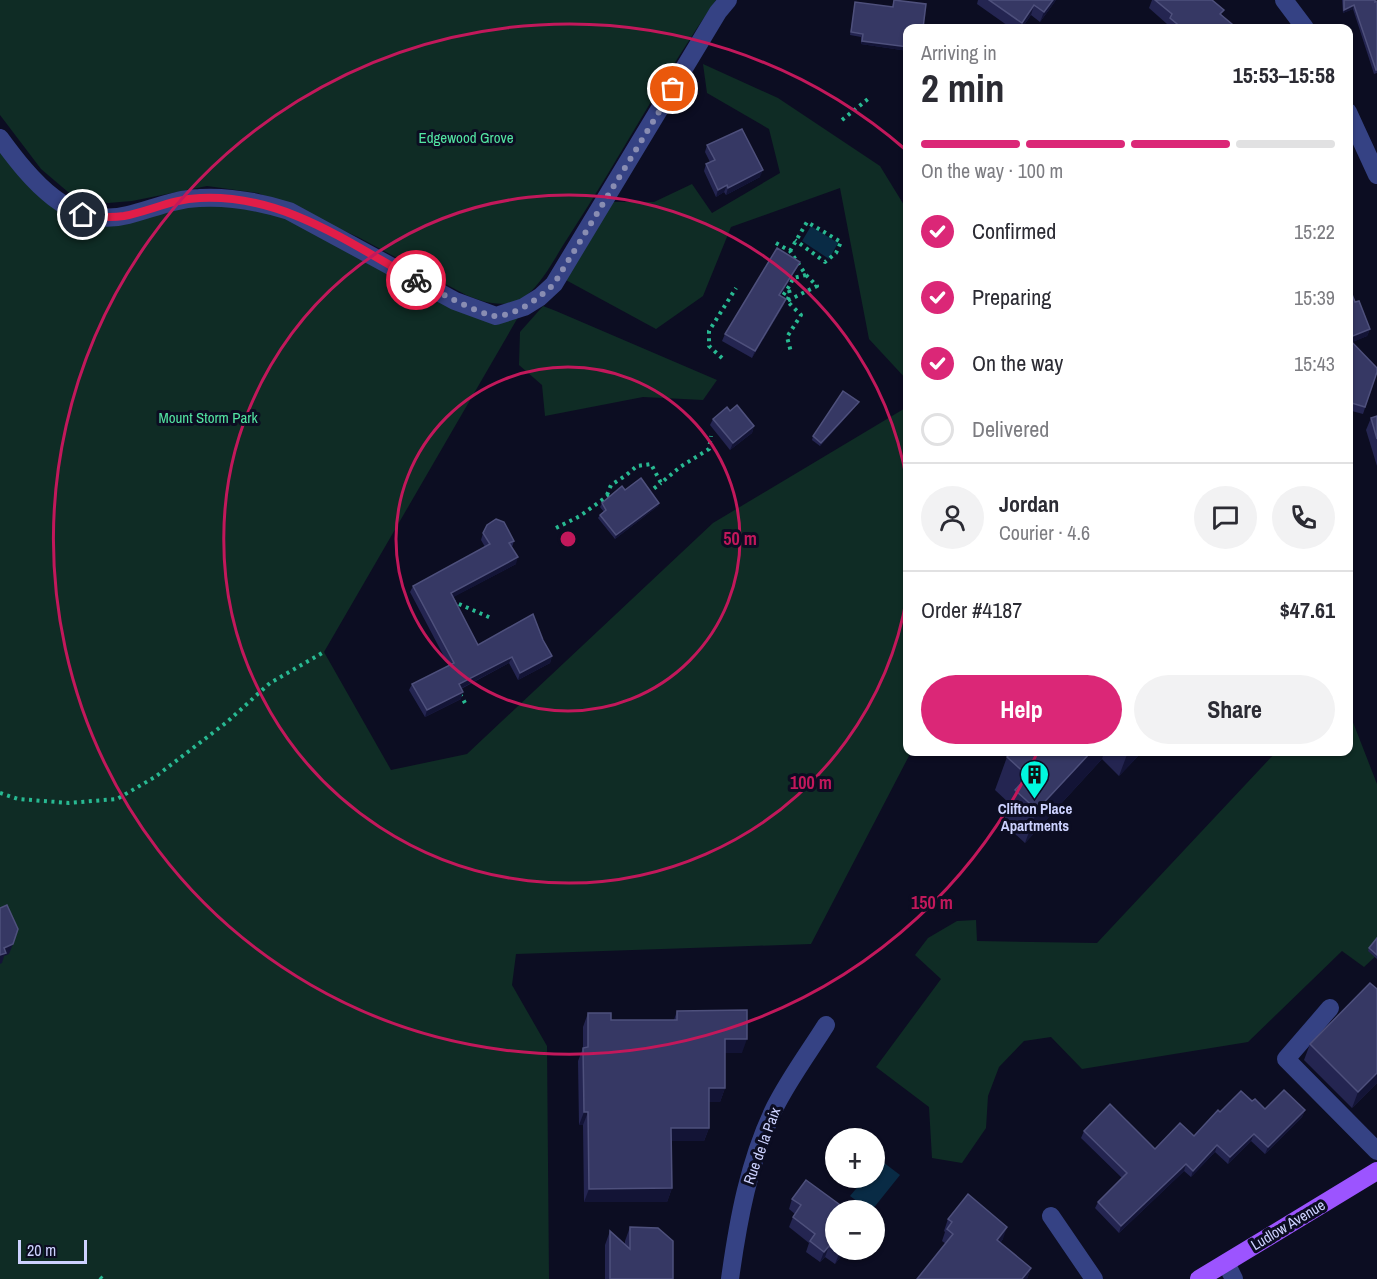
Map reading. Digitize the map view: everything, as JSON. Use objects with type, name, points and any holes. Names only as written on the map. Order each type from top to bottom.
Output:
[{"type":"main road","name":"Ludlow Avenue","points":[[1199,1279],[1230,1271],[1377,1171]]},
{"type":"street","points":[[0,138],[46,194],[83,215],[104,218],[126,216],[167,203],[199,198],[231,198],[261,202],[289,211],[455,301],[496,316],[524,307],[554,284],[718,12],[728,0]]},
{"type":"street","points":[[1284,0],[1302,24]]},
{"type":"street","points":[[1353,123],[1377,176]]},
{"type":"street","points":[[1330,1008],[1286,1059],[1377,1151]]},
{"type":"street","name":"Rue de la Paix","points":[[730,1279],[736,1235],[758,1149],[775,1106],[826,1025]]},
{"type":"street","points":[[1051,1216],[1094,1279]]},
{"type":"path","points":[[842,120],[868,99]]},
{"type":"path","points":[[790,251],[795,240],[807,222],[841,242],[836,253],[825,262],[795,240]]},
{"type":"path","points":[[776,243],[790,251],[806,275],[817,286],[787,301]]},
{"type":"path","points":[[791,352],[787,337],[801,315],[787,301],[781,299],[784,292],[789,290],[793,278],[806,275]]},
{"type":"path","points":[[722,358],[709,346],[709,331],[736,288]]},
{"type":"path","points":[[648,493],[680,467],[709,449],[711,436]]},
{"type":"path","points":[[556,528],[580,516],[607,495],[611,484],[637,466],[651,464],[662,483]]},
{"type":"path","points":[[607,495],[613,496]]},
{"type":"path","points":[[448,600],[491,618]]},
{"type":"path","points":[[0,793],[18,799],[69,803],[117,799],[155,777],[227,722],[270,683],[324,652]]},
{"type":"path","points":[[460,693],[465,703]]},
{"type":"green space","name":"Edgewood Grove","points":[[0,0],[716,0],[541,280],[519,300],[499,304],[466,295],[358,237],[258,193],[207,186],[132,201],[108,203],[86,200],[68,192],[41,169],[0,115]]},
{"type":"green space","points":[[703,64],[778,98],[880,166],[903,203],[903,376],[869,339],[840,188],[731,227],[703,296],[656,329],[564,279],[612,202],[654,202],[692,184],[712,213],[780,173],[769,129],[707,93]]},
{"type":"green space","name":"Mount Storm Park","points":[[0,138],[83,215],[167,203],[261,202],[496,316],[524,307],[324,652],[391,770],[467,754],[713,523],[903,409],[903,756],[909,756],[811,944],[516,954],[512,985],[547,1046],[549,1279],[0,1279]]},
{"type":"green space","points":[[543,306],[717,380],[703,400],[643,397],[545,416],[542,385],[519,365],[520,332]]},
{"type":"green space","points":[[1353,722],[1377,784],[1377,955],[1364,967],[1342,951],[1248,1042],[1082,1069],[1051,1037],[1024,1041],[999,1067],[988,1096],[986,1128],[962,1163],[932,1158],[929,1107],[876,1067],[941,979],[915,955],[928,938],[957,921],[976,920],[977,941],[1097,943],[1272,756],[1353,756]]},
{"type":"water","points":[[811,226],[838,243],[829,259],[802,241]]},
{"type":"water","points":[[885,1164],[900,1175],[880,1200],[855,1200],[850,1196],[857,1188],[885,1188]]},
{"type":"building","points":[[894,0],[926,4],[924,24],[903,24],[903,46],[862,41],[863,34],[851,32],[855,2],[893,7]]},
{"type":"building","points":[[989,0],[1053,0],[1044,12],[1034,5],[1022,23]]},
{"type":"building","points":[[1155,0],[1212,0],[1224,10],[1220,14],[1232,24],[1177,24],[1170,18],[1172,14]]},
{"type":"building","points":[[1344,0],[1377,1],[1377,70],[1354,5],[1344,10]]},
{"type":"building","points":[[742,129],[763,170],[728,188],[727,185],[718,190],[706,164],[715,160],[707,145]]},
{"type":"building","points":[[777,248],[800,262],[779,295],[786,299],[755,351],[725,334]]},
{"type":"building","points":[[1353,297],[1355,302],[1359,301],[1370,329],[1353,336]]},
{"type":"building","points":[[1353,343],[1377,368],[1365,407],[1353,403]]},
{"type":"building","points":[[843,391],[859,402],[821,443],[813,436]]},
{"type":"building","points":[[737,405],[754,426],[733,443],[713,419],[727,407],[730,411]]},
{"type":"building","points":[[1377,416],[1377,439],[1371,418]]},
{"type":"building","points":[[641,478],[659,503],[616,535],[600,515],[606,510],[602,503],[622,486],[625,490]]},
{"type":"building","points":[[496,519],[504,522],[514,541],[509,543],[518,557],[451,593],[478,645],[533,614],[552,656],[520,673],[512,657],[459,684],[463,692],[427,710],[412,684],[454,663],[413,586],[490,544],[483,533],[487,525]]},
{"type":"building","points":[[1087,756],[1037,810],[1015,790],[1028,776],[1007,757]]},
{"type":"building","points":[[7,905],[18,929],[13,944],[4,948],[6,953],[0,955],[0,908]]},
{"type":"building","points":[[1377,938],[1377,955],[1369,948]]},
{"type":"building","points":[[1370,983],[1377,989],[1377,1073],[1358,1092],[1310,1044]]},
{"type":"building","points":[[747,1010],[747,1039],[725,1039],[725,1088],[709,1088],[709,1128],[671,1128],[672,1188],[589,1189],[588,1112],[584,1112],[583,1048],[588,1047],[588,1013],[611,1013],[611,1020],[677,1020],[677,1011]]},
{"type":"building","points":[[1284,1090],[1305,1110],[1268,1147],[1254,1134],[1230,1157],[1217,1145],[1193,1171],[1186,1164],[1121,1226],[1098,1202],[1127,1173],[1084,1131],[1110,1104],[1155,1149],[1180,1123],[1194,1136],[1218,1110],[1220,1112],[1241,1091],[1252,1101],[1255,1099],[1265,1109]]},
{"type":"building","points":[[806,1180],[833,1200],[825,1200],[824,1252],[810,1241],[815,1234],[793,1217],[801,1205],[792,1199]]},
{"type":"building","points":[[968,1194],[1007,1227],[997,1240],[1031,1268],[1022,1279],[917,1279],[953,1234],[947,1229],[952,1222],[948,1219]]},
{"type":"building","points":[[630,1227],[658,1228],[673,1241],[673,1279],[610,1279],[610,1231],[630,1249]]},
{"type":"way so far","points":[[416,280],[455,301],[496,316],[524,307],[540,297],[554,284],[673,89]]},
{"type":"place","name":"Clifton Place Apartments","points":[[1035,800]]},
{"type":"route","points":[[83,215],[104,218],[126,216],[167,203],[199,198],[231,198],[261,202],[289,211],[416,280]]}]
